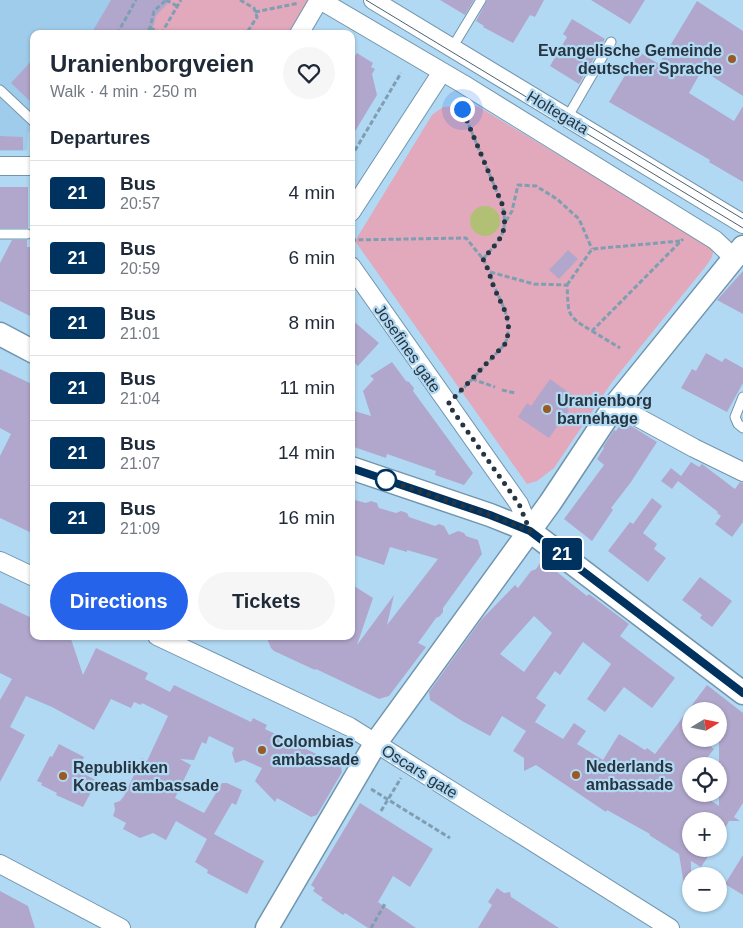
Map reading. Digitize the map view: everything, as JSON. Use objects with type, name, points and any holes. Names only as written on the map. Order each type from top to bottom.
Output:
[{"type":"street","name":"Holtegata","points":[[373,0],[396,6],[452,48],[743,224]]},
{"type":"street","name":"Holtegata","points":[[314,1],[442,72],[739,253]]},
{"type":"street","points":[[301,30],[314,1]]},
{"type":"street","points":[[355,206],[442,72]]},
{"type":"street","points":[[0,166],[30,166]]},
{"type":"street","points":[[267,928],[375,744],[530,531],[615,405],[739,253]]},
{"type":"street","name":"Josefines gate","points":[[355,272],[519,504],[530,531]]},
{"type":"street","points":[[0,334],[30,350]]},
{"type":"street","points":[[615,405],[743,472]]},
{"type":"street","points":[[355,469],[490,515],[530,531],[743,694]]},
{"type":"street","points":[[0,561],[30,575]]},
{"type":"street","name":"Oscars gate","points":[[165,640],[350,727],[670,928]]},
{"type":"street","points":[[0,864],[121,928]]},
{"type":"lane","points":[[452,48],[481,0]]},
{"type":"lane","points":[[567,118],[611,42]]},
{"type":"lane","points":[[0,90],[30,118]]},
{"type":"lane","points":[[0,234],[27,234]]},
{"type":"lane","points":[[743,397],[735,417],[738,424],[743,428]]},
{"type":"path","points":[[120,30],[136,0]]},
{"type":"path","points":[[147,30],[150,28],[154,11],[166,0],[177,6]]},
{"type":"path","points":[[164,30],[181,0]]},
{"type":"path","points":[[240,0],[254,8],[257,17],[249,30]]},
{"type":"path","points":[[255,12],[314,1]]},
{"type":"path","points":[[150,28],[154,30]]},
{"type":"path","points":[[355,150],[400,73]]},
{"type":"path","points":[[459,102],[502,204],[506,221]]},
{"type":"path","points":[[483,259],[502,237],[506,221],[512,211],[518,185],[536,186],[557,199],[579,219],[592,249]]},
{"type":"path","points":[[592,331],[680,241],[698,229]]},
{"type":"path","points":[[355,240],[466,238],[483,259],[509,319],[509,334],[505,344],[448,404]]},
{"type":"path","points":[[592,249],[680,241]]},
{"type":"path","points":[[592,249],[567,285],[569,311],[574,320],[620,348]]},
{"type":"path","points":[[490,272],[534,284],[567,285]]},
{"type":"path","points":[[472,379],[496,388]]},
{"type":"path","points":[[502,390],[514,393]]},
{"type":"path","points":[[381,811],[403,775]]},
{"type":"path","points":[[366,786],[450,838]]},
{"type":"path","points":[[371,928],[386,902]]},
{"type":"shaded area","points":[[0,0],[130,0],[112,30],[30,30],[30,131],[28,133],[27,150],[0,151]]},
{"type":"shaded area","points":[[122,0],[310,1],[292,30],[103,30]]},
{"type":"shaded area","points":[[471,105],[479,107],[708,245],[713,252],[706,266],[612,382],[554,468],[537,481],[527,484],[355,241],[432,115],[443,107]]},
{"type":"shaded area","points":[[485,206],[496,210],[500,221],[496,232],[485,236],[474,232],[470,221],[474,210]]},
{"type":"building","points":[[111,0],[171,0],[156,16],[154,25],[150,30],[93,30]]},
{"type":"building","points":[[440,0],[474,0],[465,15]]},
{"type":"building","points":[[487,0],[544,0],[535,17],[530,15],[513,43],[483,27],[476,21]]},
{"type":"building","points":[[591,0],[645,0],[630,24]]},
{"type":"building","points":[[697,1],[743,31],[743,96],[702,70],[689,93],[734,121],[743,106],[743,182],[709,162],[710,160],[609,102],[639,52],[659,64]]},
{"type":"building","points":[[572,19],[605,39],[579,84],[550,66],[567,37],[563,34]]},
{"type":"building","points":[[357,53],[373,63],[371,67],[375,69],[372,74],[377,95],[355,131],[355,56]]},
{"type":"building","points":[[30,62],[30,101],[11,83]]},
{"type":"building","points":[[0,136],[23,137],[23,150],[0,150]]},
{"type":"building","points":[[0,187],[28,187],[28,228],[0,228]]},
{"type":"building","points":[[12,240],[27,240],[27,247],[30,247],[30,316],[0,301],[0,263]]},
{"type":"building","points":[[568,250],[578,259],[559,279],[549,270]]},
{"type":"building","points":[[743,271],[743,314],[717,300]]},
{"type":"building","points":[[355,322],[379,343],[358,366],[355,363]]},
{"type":"building","points":[[706,353],[722,362],[725,358],[743,368],[743,383],[727,412],[681,388],[692,369],[696,371]]},
{"type":"building","points":[[392,362],[406,381],[414,388],[413,391],[473,473],[464,485],[435,475],[436,471],[387,454],[386,458],[355,447],[355,411],[371,416],[363,391],[374,379],[370,376]]},
{"type":"building","points":[[0,369],[30,383],[30,532],[0,518],[0,456],[11,434],[0,428]]},
{"type":"building","points":[[550,379],[575,397],[567,409],[569,410],[549,438],[518,417],[527,403],[531,406]]},
{"type":"building","points":[[623,421],[657,442],[631,482],[611,508],[613,510],[592,541],[564,519],[604,465],[597,459],[614,430],[616,431]]},
{"type":"building","points":[[691,462],[699,467],[702,464],[735,489],[740,482],[743,483],[743,522],[732,537],[715,524],[721,516],[718,512],[678,481],[672,489],[661,481],[671,468],[681,476]]},
{"type":"building","points":[[652,498],[662,506],[643,533],[657,544],[654,549],[666,558],[648,582],[608,551],[630,522],[633,524]]},
{"type":"building","points":[[355,500],[366,503],[371,501],[377,503],[379,508],[396,513],[401,511],[407,513],[409,517],[435,526],[439,524],[444,526],[449,535],[458,531],[464,533],[466,536],[478,540],[482,554],[443,608],[443,612],[436,618],[418,643],[426,647],[389,696],[379,699],[271,648],[268,640],[355,640],[355,587],[373,598],[357,645],[394,595],[387,625],[438,559],[390,547],[384,565],[355,555]]},
{"type":"building","points":[[542,560],[587,596],[589,594],[629,624],[620,636],[675,678],[652,708],[624,687],[605,712],[587,699],[611,664],[583,642],[560,675],[555,671],[536,698],[546,705],[535,722],[563,739],[574,723],[586,731],[577,744],[603,760],[619,734],[655,754],[682,718],[682,748],[714,749],[708,757],[682,757],[682,802],[713,802],[719,806],[719,802],[727,802],[727,757],[719,757],[719,748],[728,748],[728,702],[694,702],[707,685],[743,713],[743,803],[734,817],[740,821],[729,821],[727,825],[727,812],[682,812],[682,857],[708,857],[701,867],[691,861],[691,867],[682,867],[682,873],[679,854],[650,834],[607,810],[606,812],[536,765],[524,771],[524,758],[513,751],[526,731],[502,716],[490,736],[462,721],[430,700],[429,692],[481,620],[515,585],[518,588],[531,571],[536,569]],"holes":[[[534,616],[552,633],[524,672],[500,654]]]},
{"type":"building","points":[[700,577],[732,601],[712,627],[700,618],[702,615],[682,600]]},
{"type":"building","points":[[0,603],[30,617],[30,640],[71,640],[83,675],[96,648],[148,673],[145,679],[170,692],[174,685],[251,722],[253,718],[267,725],[265,729],[341,766],[342,772],[317,815],[311,817],[277,798],[275,802],[255,781],[262,768],[244,760],[235,763],[232,753],[234,748],[209,736],[206,744],[202,742],[194,760],[180,759],[191,765],[175,798],[204,813],[222,783],[227,783],[242,790],[236,805],[232,803],[214,834],[264,861],[247,894],[207,873],[208,870],[195,862],[207,839],[176,821],[166,840],[153,833],[140,838],[123,829],[126,823],[113,816],[115,810],[114,803],[120,801],[124,796],[142,758],[147,761],[168,716],[142,703],[141,705],[134,702],[131,708],[111,699],[94,730],[52,707],[26,696],[10,727],[25,735],[0,782],[0,700],[12,679],[0,673]]},
{"type":"building","points":[[59,744],[84,757],[77,770],[97,781],[83,807],[56,795],[57,793],[37,781],[50,756],[52,757]]},
{"type":"building","points":[[360,803],[433,849],[410,887],[393,876],[378,902],[416,928],[368,928],[345,913],[343,915],[321,900],[323,898],[313,891],[315,888],[311,885]]},
{"type":"building","points":[[743,855],[743,895],[727,885],[727,881]]},
{"type":"building","points":[[497,888],[504,893],[510,892],[511,897],[559,928],[478,928],[492,905],[488,902]]},
{"type":"building","points":[[0,891],[28,906],[35,928],[0,928]]},
{"type":"tram line","points":[[366,0],[743,228]]},
{"type":"tram line","points":[[531,91],[743,219]]},
{"type":"bus line","name":"21","points":[[355,469],[513,523],[530,531],[743,693]]},
{"type":"place","name":"Evangelische Gemeinde deutscher Sprache","points":[[732,59]]},
{"type":"place","name":"Uranienborg barnehage","points":[[547,409]]},
{"type":"place","name":"Colombias ambassade","points":[[262,750]]},
{"type":"place","name":"Nederlands ambassade","points":[[576,775]]},
{"type":"place","name":"Republikken Koreas ambassade","points":[[63,776]]},
{"type":"route","points":[[386,480],[513,523],[530,531],[519,504],[448,404],[505,344],[509,334],[509,319],[483,259],[502,237],[506,221],[502,204],[462,109]]}]
